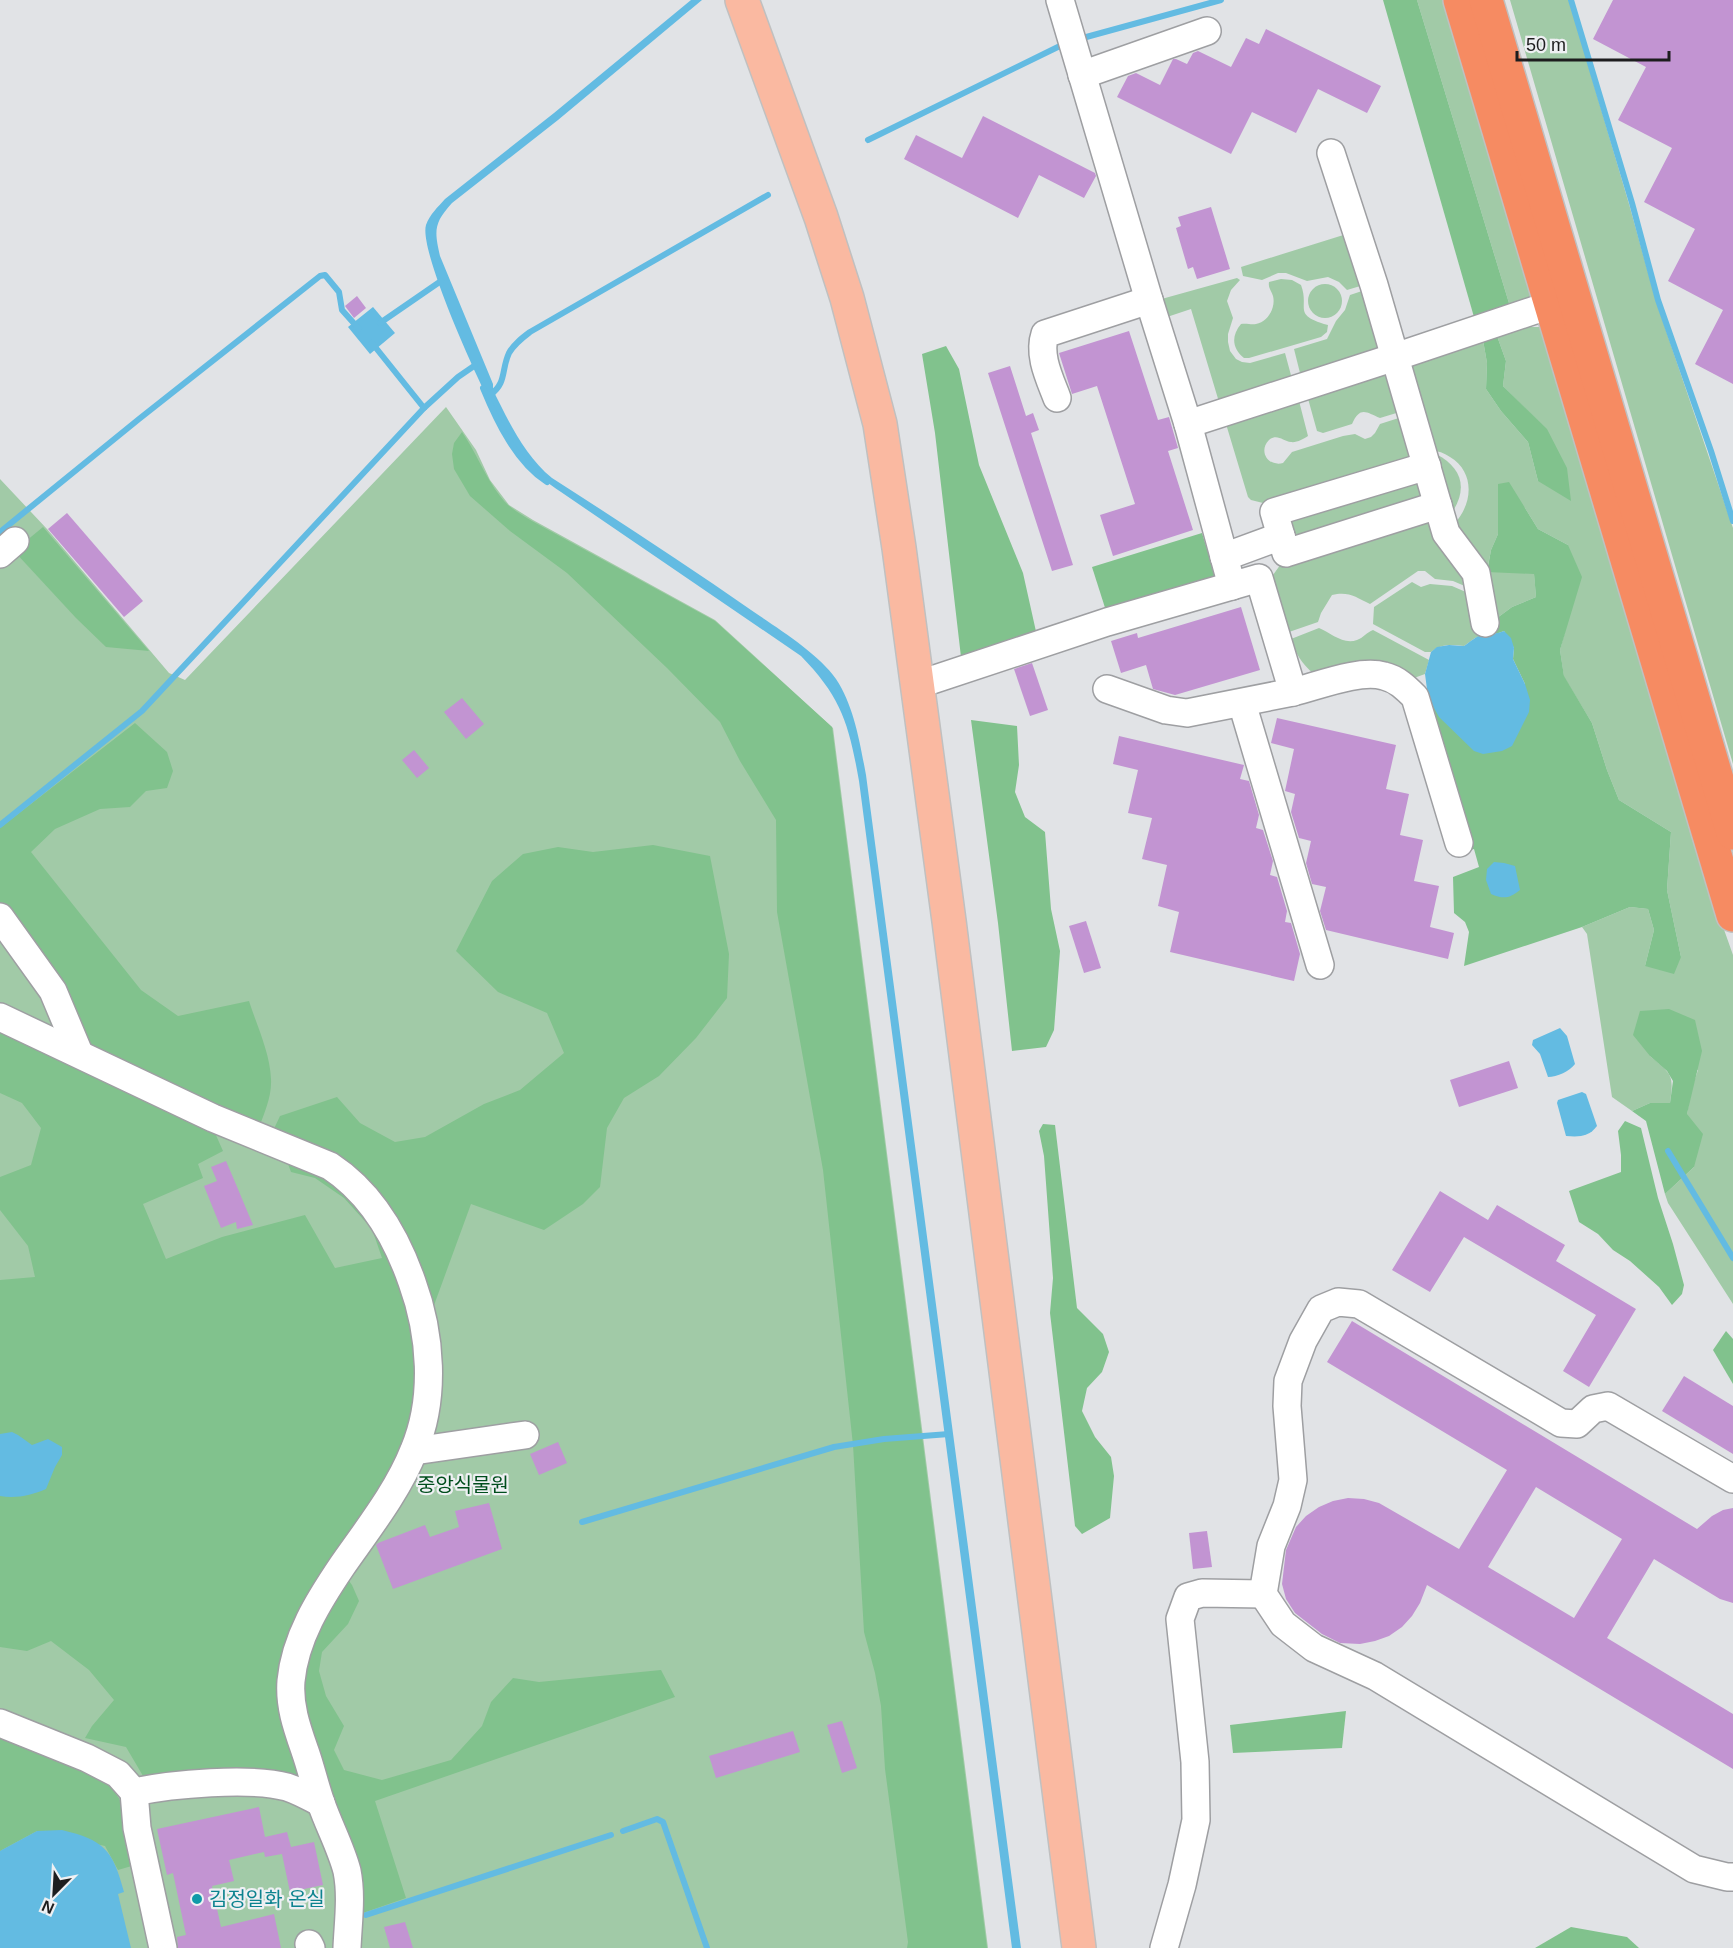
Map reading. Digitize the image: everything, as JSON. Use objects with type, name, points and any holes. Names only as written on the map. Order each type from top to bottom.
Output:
[{"type":"highway","points":[[1460,0],[1733,915]]},
{"type":"highway","points":[[1486,0],[1733,833]]},
{"type":"main road","points":[[742,0],[821,217],[847,298],[880,424],[948,909],[1078,1948]]},
{"type":"street","points":[[1060,0],[1188,424],[1232,586]]},
{"type":"street","points":[[1076,55],[1208,31]]},
{"type":"street","points":[[1331,153],[1395,357],[1446,533],[1476,573],[1485,623]]},
{"type":"street","points":[[1056,398],[1041,346],[1045,334],[1149,300]]},
{"type":"street","points":[[1188,424],[1550,304]]},
{"type":"street","points":[[1427,466],[1274,512],[1286,553],[1438,505]]},
{"type":"street","points":[[1224,556],[1281,536]]},
{"type":"street","points":[[917,685],[1107,622],[1259,578],[1293,692]]},
{"type":"street","points":[[1107,689],[1166,710],[1187,713],[1293,692],[1362,674],[1384,676],[1404,685],[1415,697],[1459,843]]},
{"type":"street","points":[[1242,703],[1320,965]]},
{"type":"street","points":[[0,918],[53,991],[79,1053]]},
{"type":"street","points":[[0,1017],[213,1118],[330,1166],[344,1175],[364,1195],[387,1226],[403,1256],[416,1291],[429,1363],[424,1417],[414,1452],[386,1501],[324,1592],[308,1623],[295,1660],[291,1682],[294,1721],[346,1870],[350,1891],[346,1948]]},
{"type":"street","points":[[1733,1479],[1608,1406],[1593,1409],[1577,1424],[1561,1423],[1359,1304],[1338,1302],[1321,1309],[1303,1341],[1288,1381],[1287,1406],[1293,1480],[1287,1506],[1271,1546],[1263,1594],[1283,1624],[1314,1648],[1375,1676],[1694,1869],[1733,1877]]},
{"type":"street","points":[[414,1452],[525,1435]]},
{"type":"street","points":[[1164,1948],[1182,1885],[1196,1820],[1195,1762],[1180,1619],[1188,1597],[1202,1593],[1263,1594]]},
{"type":"street","points":[[0,1723],[87,1758],[118,1774],[134,1792],[137,1828],[163,1948]]},
{"type":"street","points":[[134,1792],[155,1788],[236,1782],[287,1787],[321,1803]]},
{"type":"green space","points":[[1383,0],[1417,0],[1512,313],[1476,324]]},
{"type":"green space","points":[[1417,0],[1446,0],[1534,298],[1512,313]]},
{"type":"green space","points":[[1510,0],[1569,0],[1656,301],[1733,528],[1733,764]]},
{"type":"green space","points":[[1353,232],[1367,284],[1347,290],[1339,282],[1328,277],[1307,281],[1286,273],[1278,273],[1262,280],[1243,276],[1241,267]]},
{"type":"green space","points":[[1237,278],[1240,280],[1231,290],[1227,301],[1233,318],[1228,334],[1230,351],[1236,359],[1250,363],[1285,353],[1292,379],[1219,402],[1191,309],[1167,317],[1158,300]]},
{"type":"green space","points":[[1281,279],[1292,280],[1301,285],[1306,314],[1309,318],[1328,325],[1327,332],[1321,337],[1244,358],[1235,346],[1234,337],[1241,324],[1260,323],[1267,317],[1274,300],[1269,282]]},
{"type":"green space","points":[[1325,284],[1337,289],[1342,301],[1337,313],[1325,318],[1313,313],[1308,301],[1313,289]]},
{"type":"green space","points":[[1368,289],[1388,348],[1301,377],[1294,349],[1327,339],[1336,321],[1345,310],[1350,295]]},
{"type":"green space","points":[[1523,327],[1544,327],[1693,842],[1733,955],[1733,1304],[1668,1203],[1665,1194],[1694,1167],[1687,1114],[1698,1070],[1650,1056],[1670,1076],[1672,1086],[1670,1103],[1650,1103],[1632,1111],[1612,1097],[1587,934],[1582,927],[1630,907],[1648,909],[1654,930],[1645,966],[1681,957],[1667,890],[1671,832],[1619,800],[1592,723],[1564,677],[1560,650],[1568,620],[1568,545],[1538,529],[1525,508],[1498,484],[1498,534],[1491,550],[1487,571],[1534,573],[1536,597],[1512,607],[1493,621],[1455,523],[1468,497],[1467,479],[1458,463],[1450,457],[1439,452],[1427,451],[1402,365],[1483,340],[1487,363],[1486,389],[1501,411],[1528,442],[1538,481],[1547,430],[1503,386],[1506,361],[1497,336]]},
{"type":"green space","points":[[1497,336],[1506,361],[1503,386],[1547,429],[1567,468],[1571,501],[1538,481],[1528,442],[1501,411],[1486,389],[1487,363],[1483,340]]},
{"type":"green space","points":[[946,346],[959,369],[979,465],[1023,573],[1037,636],[961,657],[935,433],[922,354]]},
{"type":"green space","points":[[1393,369],[1403,411],[1380,418],[1364,412],[1355,418],[1352,424],[1323,433],[1317,431],[1307,395]]},
{"type":"green space","points":[[1298,397],[1308,436],[1293,442],[1277,437],[1269,440],[1264,449],[1266,457],[1273,463],[1283,463],[1292,452],[1343,436],[1355,434],[1365,439],[1371,437],[1380,424],[1405,416],[1421,459],[1271,505],[1251,500],[1248,497],[1226,424]]},
{"type":"green space","name":"중앙식물원","points":[[446,407],[476,450],[490,480],[509,505],[715,620],[833,728],[988,1948],[0,1948],[0,479],[47,529],[169,673],[185,680]]},
{"type":"green space","points":[[462,432],[489,479],[511,507],[532,521],[715,621],[832,727],[987,1948],[907,1948],[885,1769],[881,1706],[864,1632],[853,1445],[823,1170],[777,912],[776,820],[740,761],[720,722],[567,573],[510,531],[470,496],[454,469],[452,454],[454,443]]},
{"type":"green space","points":[[1436,454],[1451,465],[1460,478],[1460,494],[1453,511]]},
{"type":"green space","points":[[1422,472],[1433,498],[1298,543],[1287,513]]},
{"type":"green space","points":[[1509,482],[1538,529],[1568,545],[1582,577],[1560,650],[1564,676],[1592,723],[1619,800],[1671,832],[1667,890],[1681,957],[1674,974],[1645,966],[1654,930],[1648,909],[1630,907],[1582,927],[1464,966],[1469,932],[1465,922],[1454,913],[1453,877],[1479,867],[1474,849],[1467,851],[1417,696],[1427,690],[1428,697],[1525,684],[1513,659],[1514,648],[1504,631],[1496,634],[1493,621],[1512,607],[1536,597],[1534,574],[1487,572],[1491,550],[1498,534],[1498,484]]},
{"type":"green space","points":[[1437,510],[1474,590],[1453,581],[1435,579],[1425,571],[1418,571],[1370,604],[1347,594],[1332,595],[1318,622],[1289,632],[1273,578],[1283,561]]},
{"type":"green space","points":[[43,527],[149,651],[106,647],[14,551]]},
{"type":"green space","points":[[1202,533],[1217,581],[1107,614],[1092,567]]},
{"type":"green space","points":[[1412,582],[1421,587],[1430,584],[1452,586],[1475,596],[1484,635],[1464,646],[1446,645],[1431,652],[1425,652],[1373,624],[1374,607]]},
{"type":"green space","points":[[1319,628],[1347,641],[1359,639],[1373,630],[1429,660],[1425,674],[1414,678],[1314,674],[1300,658],[1291,639]]},
{"type":"green space","points":[[971,720],[1017,726],[1019,765],[1015,792],[1025,817],[1045,832],[1051,909],[1060,951],[1054,1030],[1046,1047],[1012,1051],[998,923]]},
{"type":"green space","points":[[135,723],[167,752],[173,771],[167,788],[146,791],[130,807],[100,809],[55,829],[31,852],[141,990],[178,1016],[249,1001],[266,1049],[271,1079],[269,1099],[258,1130],[95,1056],[0,910],[0,828]]},
{"type":"green space","points":[[653,845],[710,856],[729,954],[727,998],[696,1038],[659,1076],[624,1098],[607,1128],[600,1187],[583,1204],[544,1230],[471,1204],[433,1308],[391,1223],[271,1135],[280,1116],[337,1097],[360,1123],[395,1142],[425,1137],[484,1104],[520,1090],[564,1053],[547,1013],[498,992],[456,951],[492,881],[523,854],[558,847],[593,852]]},
{"type":"green space","points":[[1669,1009],[1695,1020],[1702,1051],[1687,1114],[1703,1134],[1694,1167],[1665,1194],[1646,1121],[1632,1111],[1650,1103],[1670,1103],[1673,1081],[1667,1071],[1650,1056],[1633,1035],[1640,1011]]},
{"type":"green space","points":[[0,1020],[211,1124],[223,1151],[198,1164],[203,1178],[143,1204],[166,1259],[222,1237],[305,1215],[335,1268],[382,1258],[372,1229],[344,1198],[315,1178],[291,1172],[284,1153],[359,1196],[410,1293],[420,1416],[294,1642],[310,1783],[146,1781],[126,1747],[85,1738],[114,1700],[89,1670],[51,1641],[27,1651],[0,1647],[0,1280],[35,1277],[28,1246],[0,1210],[0,1177],[31,1165],[41,1128],[22,1103],[0,1093]]},
{"type":"green space","points":[[1625,1121],[1641,1128],[1658,1198],[1684,1285],[1682,1294],[1672,1305],[1659,1287],[1630,1261],[1613,1250],[1598,1234],[1579,1222],[1569,1191],[1621,1172],[1618,1131]]},
{"type":"green space","points":[[1043,1124],[1055,1125],[1077,1308],[1103,1334],[1109,1352],[1102,1372],[1087,1388],[1082,1411],[1095,1437],[1111,1457],[1114,1476],[1110,1518],[1082,1534],[1075,1526],[1050,1313],[1053,1278],[1044,1156],[1039,1131]]},
{"type":"green space","points":[[1726,1331],[1733,1339],[1733,1384],[1713,1350]]},
{"type":"green space","points":[[343,1580],[349,1581],[359,1601],[348,1624],[322,1652],[319,1671],[326,1696],[344,1726],[334,1750],[344,1770],[382,1780],[451,1760],[482,1726],[491,1702],[513,1678],[539,1682],[661,1670],[675,1697],[375,1801],[406,1898],[360,1914],[300,1719],[299,1663]]},
{"type":"green space","points":[[1346,1711],[1342,1748],[1233,1753],[1230,1725]]},
{"type":"green space","points":[[0,1727],[97,1773],[113,1789],[123,1805],[135,1865],[118,1870],[105,1846],[37,1831],[0,1851]]},
{"type":"green space","points":[[1571,1927],[1627,1937],[1639,1948],[1535,1948]]},
{"type":"water","points":[[691,0],[702,0],[558,120],[452,203],[437,227],[438,247],[493,384],[493,390],[518,437],[533,459],[552,478],[808,650],[836,679],[852,713],[866,775],[1021,1948],[1012,1948],[859,781],[842,713],[826,685],[801,656],[551,485],[530,467],[503,428],[469,358],[442,293],[426,240],[426,225],[434,211],[445,199]]},
{"type":"water","points":[[373,307],[395,333],[370,354],[348,327]]},
{"type":"water","points":[[1504,631],[1511,638],[1514,648],[1513,659],[1530,700],[1529,712],[1512,746],[1502,751],[1483,754],[1474,751],[1439,717],[1428,697],[1425,674],[1431,652],[1437,647],[1464,646],[1480,636]]},
{"type":"water","points":[[1494,862],[1515,866],[1520,890],[1506,897],[1491,894],[1486,880],[1487,869]]},
{"type":"water","points":[[1560,1028],[1567,1036],[1575,1064],[1563,1073],[1548,1077],[1540,1054],[1532,1045],[1533,1040]]},
{"type":"water","points":[[1582,1092],[1586,1094],[1597,1126],[1591,1132],[1583,1135],[1566,1136],[1558,1100]]},
{"type":"water","points":[[12,1432],[32,1445],[48,1439],[62,1447],[62,1455],[46,1489],[24,1496],[0,1496],[0,1434]]},
{"type":"water","points":[[62,1830],[88,1838],[105,1849],[111,1857],[124,1892],[118,1894],[131,1948],[0,1948],[0,1851],[37,1831]]},
{"type":"building","points":[[1613,0],[1733,0],[1733,384],[1695,364],[1723,310],[1668,281],[1695,229],[1644,202],[1672,148],[1618,120],[1646,67],[1593,39]]},
{"type":"building","points":[[1266,29],[1381,86],[1367,113],[1318,89],[1296,133],[1252,112],[1231,154],[1117,97],[1128,76],[1136,73],[1160,85],[1173,59],[1187,64],[1193,53],[1198,51],[1231,67],[1246,38],[1259,44]]},
{"type":"building","points":[[983,116],[1095,173],[1096,176],[1084,198],[1039,175],[1018,218],[904,159],[916,135],[962,158]]},
{"type":"building","points":[[1211,207],[1230,269],[1197,279],[1193,267],[1188,269],[1176,228],[1181,226],[1178,217]]},
{"type":"building","points":[[357,296],[366,308],[354,318],[345,306]]},
{"type":"building","points":[[1129,331],[1158,420],[1169,417],[1178,448],[1168,451],[1193,530],[1113,556],[1100,515],[1135,504],[1097,386],[1072,394],[1059,353]]},
{"type":"building","points":[[1010,366],[1026,416],[1033,413],[1039,430],[1031,433],[1073,565],[1052,571],[988,373]]},
{"type":"building","points":[[67,513],[143,601],[124,617],[48,529]]},
{"type":"building","points":[[1241,607],[1260,670],[1175,695],[1153,689],[1146,665],[1121,673],[1111,641],[1137,633],[1138,638]]},
{"type":"building","points":[[1032,663],[1048,710],[1030,716],[1014,669]]},
{"type":"building","points":[[462,698],[484,724],[466,739],[444,712]]},
{"type":"building","points":[[1277,718],[1396,745],[1386,789],[1409,794],[1400,835],[1423,840],[1414,881],[1439,886],[1430,927],[1454,933],[1448,959],[1326,930],[1320,911],[1326,887],[1312,884],[1306,863],[1311,841],[1299,838],[1291,812],[1295,794],[1285,791],[1294,749],[1271,743]]},
{"type":"building","points":[[1119,736],[1244,765],[1240,779],[1249,781],[1259,815],[1256,828],[1263,830],[1273,861],[1270,875],[1277,877],[1287,911],[1285,922],[1291,923],[1300,954],[1294,981],[1170,952],[1179,912],[1158,906],[1167,865],[1142,859],[1152,818],[1128,813],[1138,770],[1113,764]]},
{"type":"building","points":[[414,750],[429,768],[417,778],[402,760]]},
{"type":"building","points":[[1086,921],[1101,968],[1084,973],[1069,926]]},
{"type":"building","points":[[1509,1061],[1518,1088],[1459,1107],[1450,1080]]},
{"type":"building","points":[[226,1161],[253,1225],[237,1229],[236,1222],[221,1228],[204,1186],[217,1181],[211,1167]]},
{"type":"building","points":[[1440,1191],[1488,1220],[1497,1205],[1565,1245],[1556,1261],[1636,1309],[1589,1387],[1563,1371],[1596,1315],[1464,1237],[1430,1292],[1392,1270]]},
{"type":"building","points":[[1352,1321],[1697,1529],[1712,1516],[1733,1508],[1733,1603],[1720,1599],[1654,1559],[1607,1638],[1733,1714],[1733,1769],[1427,1585],[1420,1603],[1402,1627],[1389,1636],[1375,1641],[1360,1644],[1340,1643],[1322,1634],[1295,1613],[1286,1599],[1282,1584],[1286,1550],[1296,1527],[1319,1507],[1348,1498],[1379,1503],[1459,1549],[1507,1470],[1327,1362]],"holes":[[[1536,1487],[1622,1539],[1574,1618],[1488,1567]]]},
{"type":"building","points":[[1684,1376],[1733,1406],[1733,1454],[1662,1411]]},
{"type":"building","points":[[558,1442],[567,1463],[539,1475],[530,1454]]},
{"type":"building","points":[[489,1503],[502,1549],[393,1589],[376,1545],[378,1543],[425,1525],[430,1537],[459,1527],[455,1511]]},
{"type":"building","points":[[1207,1531],[1212,1567],[1193,1569],[1189,1533]]},
{"type":"building","points":[[842,1721],[857,1768],[842,1773],[827,1725]]},
{"type":"building","points":[[793,1731],[800,1752],[716,1778],[709,1756]]},
{"type":"building","points":[[259,1807],[265,1837],[287,1832],[291,1847],[314,1842],[323,1885],[290,1892],[282,1854],[265,1857],[264,1852],[229,1860],[234,1881],[212,1886],[221,1927],[274,1914],[281,1948],[178,1948],[177,1937],[186,1935],[173,1873],[167,1875],[157,1829]]},
{"type":"building","points":[[405,1922],[413,1948],[390,1948],[384,1927]]},
{"type":"waterway","points":[[1079,39],[1221,0]]},
{"type":"waterway","points":[[1571,0],[1632,203],[1658,300],[1733,521]]},
{"type":"waterway","points":[[868,140],[1066,43]]},
{"type":"waterway","points":[[490,395],[499,386],[511,350],[530,332],[768,195]]},
{"type":"waterway","points":[[0,532],[320,276],[325,275],[339,292],[342,310],[359,329]]},
{"type":"waterway","points":[[380,323],[441,281]]},
{"type":"waterway","points":[[372,343],[424,408]]},
{"type":"waterway","points":[[0,825],[142,711],[424,408],[458,377],[474,366]]},
{"type":"waterway","points":[[483,388],[501,427],[517,452],[526,464],[547,482]]},
{"type":"waterway","points":[[1668,1151],[1733,1258]]},
{"type":"waterway","points":[[582,1522],[834,1447],[884,1439],[949,1434]]},
{"type":"waterway","points":[[623,1831],[657,1819],[663,1822],[707,1948]]},
{"type":"waterway","points":[[366,1915],[611,1835]]},
{"type":"place","name":"김정일화 온실","points":[[197,1899]]}]
